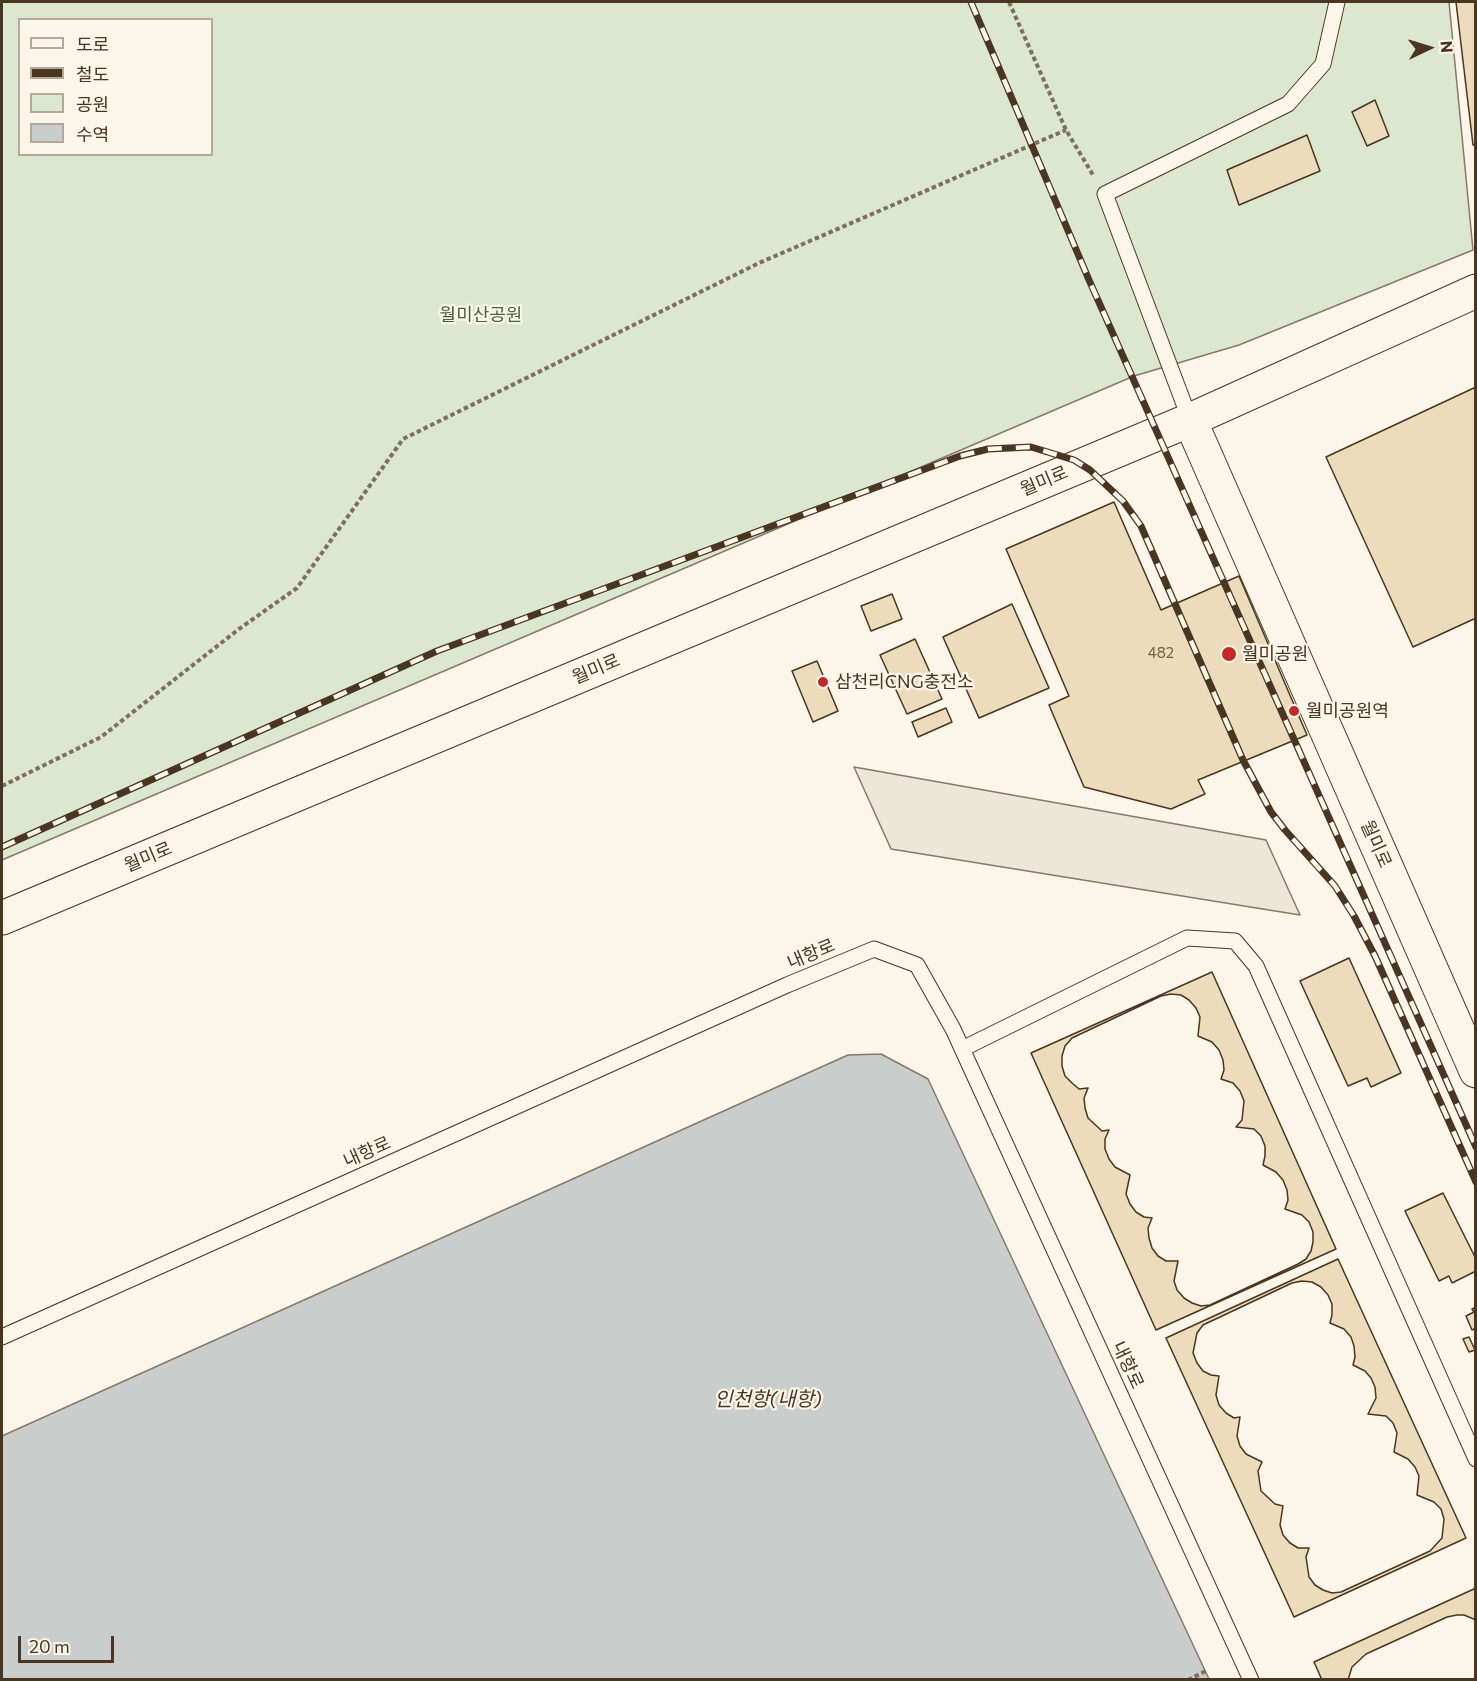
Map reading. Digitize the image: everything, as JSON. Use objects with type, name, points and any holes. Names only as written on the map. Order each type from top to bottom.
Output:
[{"type":"main road","name":"월미로","points":[[2,918],[1190,420],[1476,291]]},
{"type":"main road","name":"월미로","points":[[1190,420],[1476,1071]]},
{"type":"lane","points":[[1190,420],[1105,194],[1288,104],[1323,64],[1337,2]]},
{"type":"lane","points":[[962,1049],[1187,938],[1235,941],[1256,966],[1476,1459]]},
{"type":"lane","name":"내항로","points":[[2,1337],[788,985],[874,949],[917,964],[962,1049],[1251,1680]]},
{"type":"path","points":[[1009,2],[1066,130],[1105,194]]},
{"type":"path","points":[[2,786],[101,737],[239,628],[297,588],[403,439],[759,263],[1066,130]]},
{"type":"path","points":[[1188,1680],[1206,1671]]},
{"type":"green space","name":"월미산공원","points":[[2,2],[1449,2],[1473,250],[1239,345],[1134,376],[2,860]]},
{"type":"shaded area","points":[[854,767],[1266,840],[1300,915],[891,849]]},
{"type":"water","name":"인천항(내항)","points":[[881,1054],[928,1079],[1209,1679],[2,1679],[2,1436],[848,1055]]},
{"type":"building","points":[[1456,2],[1476,2],[1476,144],[1473,145]]},
{"type":"building","points":[[1375,100],[1389,136],[1367,146],[1352,112]]},
{"type":"building","points":[[1307,135],[1320,171],[1239,205],[1227,170]]},
{"type":"building","points":[[1476,387],[1476,618],[1413,647],[1326,457]]},
{"type":"building","points":[[1114,502],[1161,610],[1239,576],[1307,735],[1198,780],[1205,794],[1171,809],[1084,787],[1049,705],[1069,696],[1006,549]]},
{"type":"building","points":[[892,594],[902,619],[871,631],[861,606]]},
{"type":"building","points":[[1012,604],[1049,688],[979,718],[943,637]]},
{"type":"building","points":[[915,639],[942,699],[907,714],[880,655]]},
{"type":"building","points":[[817,661],[838,711],[813,722],[792,671]]},
{"type":"building","points":[[946,708],[952,722],[918,737],[912,722]]},
{"type":"building","points":[[1349,958],[1401,1073],[1371,1087],[1367,1078],[1348,1086],[1300,981]]},
{"type":"building","points":[[1212,972],[1336,1249],[1156,1330],[1031,1053]]},
{"type":"building","points":[[1181,995],[1196,1008],[1200,1017],[1198,1036],[1212,1042],[1219,1050],[1224,1070],[1221,1079],[1233,1083],[1240,1091],[1244,1101],[1242,1120],[1236,1127],[1254,1129],[1261,1136],[1265,1146],[1263,1165],[1276,1172],[1283,1180],[1287,1190],[1288,1200],[1285,1209],[1302,1215],[1309,1222],[1313,1232],[1311,1251],[1306,1259],[1210,1305],[1201,1306],[1184,1298],[1177,1290],[1174,1281],[1178,1261],[1166,1261],[1152,1248],[1148,1228],[1152,1218],[1144,1217],[1136,1212],[1130,1204],[1126,1194],[1130,1175],[1115,1167],[1105,1149],[1105,1139],[1109,1130],[1102,1131],[1088,1118],[1084,1098],[1088,1088],[1079,1089],[1065,1076],[1062,1066],[1065,1046],[1072,1038],[1161,996]]},
{"type":"building","points":[[1443,1193],[1476,1259],[1476,1271],[1452,1283],[1449,1276],[1439,1281],[1405,1211]]},
{"type":"building","points":[[1338,1259],[1466,1538],[1294,1617],[1166,1338]]},
{"type":"building","points":[[1312,1282],[1328,1295],[1332,1304],[1330,1323],[1344,1329],[1351,1337],[1355,1357],[1353,1365],[1365,1371],[1375,1387],[1376,1398],[1368,1414],[1386,1416],[1393,1423],[1397,1433],[1394,1452],[1408,1459],[1415,1467],[1419,1476],[1417,1495],[1434,1502],[1441,1509],[1444,1519],[1442,1538],[1430,1551],[1341,1592],[1332,1593],[1315,1585],[1309,1577],[1306,1557],[1309,1548],[1298,1548],[1283,1535],[1280,1525],[1283,1506],[1275,1504],[1261,1491],[1258,1471],[1262,1462],[1246,1454],[1240,1446],[1237,1436],[1240,1417],[1234,1418],[1219,1405],[1216,1395],[1219,1376],[1203,1371],[1193,1353],[1197,1333],[1203,1325],[1292,1283]]},
{"type":"building","points":[[1476,1307],[1476,1328],[1472,1330],[1466,1316],[1474,1312],[1472,1309]]},
{"type":"building","points":[[1469,1337],[1475,1350],[1469,1352],[1463,1339]]},
{"type":"building","points":[[1476,1588],[1476,1680],[1322,1680],[1314,1662]]},
{"type":"building","points":[[1457,1615],[1476,1620],[1476,1680],[1348,1680],[1352,1667],[1366,1654],[1447,1617]]},
{"type":"railway","points":[[971,2],[1089,280],[1476,1147]]},
{"type":"railway","points":[[2,847],[437,651],[960,456],[988,449],[1031,447],[1074,460],[1090,470],[1123,501],[1141,526],[1243,760],[1271,812],[1335,886],[1354,916],[1375,956],[1476,1182]]},
{"type":"place","name":"월미공원","points":[[1229,654]]},
{"type":"place","name":"삼천리CNG충전소","points":[[823,682]]},
{"type":"place","name":"월미공원역","points":[[1294,711]]}]
